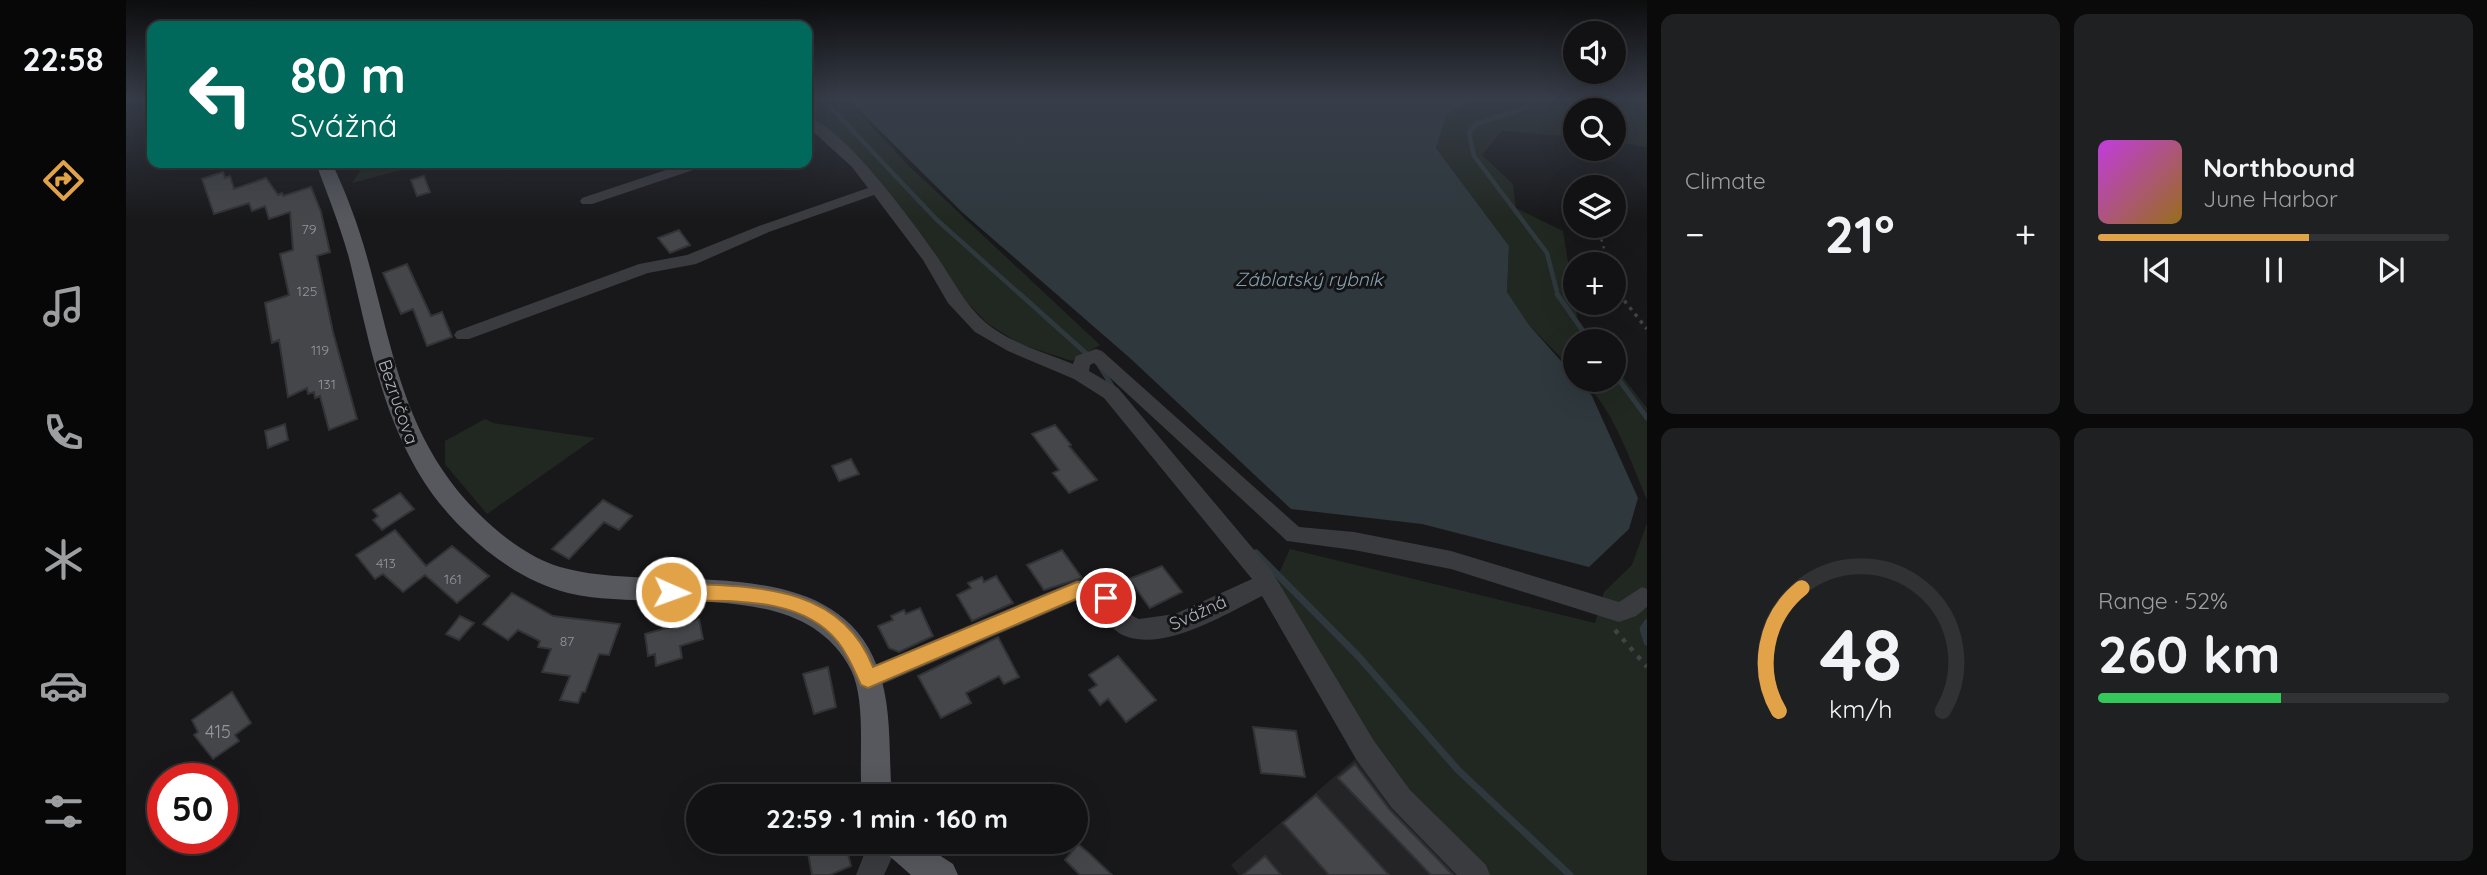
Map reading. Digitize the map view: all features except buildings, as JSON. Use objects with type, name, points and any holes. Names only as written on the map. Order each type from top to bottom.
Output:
[{"type":"main road","name":"Bezručova","points":[[326,168],[340,197],[352,236],[400,418],[425,468],[469,520],[507,551],[542,572],[568,581],[636,591],[764,596],[801,606],[832,624],[860,657],[868,679],[876,784]]},
{"type":"main road","points":[[909,854],[942,875]]},
{"type":"street","points":[[827,139],[857,164],[878,188],[930,258],[954,299],[981,328],[1014,347],[1086,363],[1294,535],[1354,541],[1451,559],[1593,605],[1624,612],[1642,597]]},
{"type":"street","points":[[587,201],[684,168]]},
{"type":"street","points":[[463,335],[645,268],[690,260],[764,229],[878,188]]},
{"type":"street","points":[[1086,363],[1266,583],[1364,750],[1401,799],[1476,875]]},
{"type":"street","name":"Svážná","points":[[868,679],[1077,590],[1096,590],[1106,598],[1126,625],[1142,632],[1164,629],[1266,583]]},
{"type":"street","points":[[870,875],[877,854]]},
{"type":"path","points":[[1626,305],[1647,329]]},
{"type":"path","points":[[1593,605],[1647,667]]},
{"type":"shaded area","points":[[829,139],[883,139],[910,167],[1100,345],[1072,361],[1020,344],[987,323],[961,296]]},
{"type":"shaded area","points":[[1439,139],[1495,139],[1482,155],[1513,184],[1516,208],[1563,231],[1566,252],[1563,252],[1563,315],[1577,315],[1583,329],[1563,329],[1563,360],[1529,325],[1507,292],[1509,246],[1436,148]]},
{"type":"shaded area","points":[[1626,139],[1647,139],[1647,147],[1626,144]]},
{"type":"shaded area","points":[[362,168],[409,168],[352,183]]},
{"type":"shaded area","points":[[1626,381],[1647,408],[1647,500],[1627,453],[1604,406],[1594,392],[1626,392]]},
{"type":"shaded area","points":[[485,419],[493,423],[595,438],[487,514],[445,464],[445,441]]},
{"type":"shaded area","points":[[1647,523],[1647,875],[1489,875],[1401,788],[1276,580],[1290,549],[1595,623],[1604,592],[1632,565]]},
{"type":"shaded area","points":[[1355,759],[1476,875],[1239,875],[1231,865]]},
{"type":"water","name":"Záblatský rybník","points":[[888,139],[1439,139],[1436,148],[1509,246],[1507,292],[1529,325],[1563,363],[1563,392],[1588,392],[1592,396],[1638,498],[1629,529],[1589,567],[1422,524],[1291,509],[1131,359],[963,213]]},
{"type":"waterway","points":[[860,139],[936,219],[1022,296]]},
{"type":"waterway","points":[[1470,139],[1474,156],[1547,253],[1558,295]]},
{"type":"waterway","points":[[1020,294],[1089,356]]},
{"type":"waterway","points":[[1558,295],[1582,329]]},
{"type":"waterway","points":[[1099,365],[1114,389]]},
{"type":"waterway","points":[[1626,389],[1647,418]]},
{"type":"waterway","points":[[1256,553],[1359,657],[1458,770],[1570,875]]},
{"type":"waterway","points":[[1647,623],[1643,629],[1647,642]]},
{"type":"route","points":[[671,592],[764,596],[801,606],[832,624],[844,635],[860,657],[868,679],[1077,590],[1096,590],[1106,598]]}]
